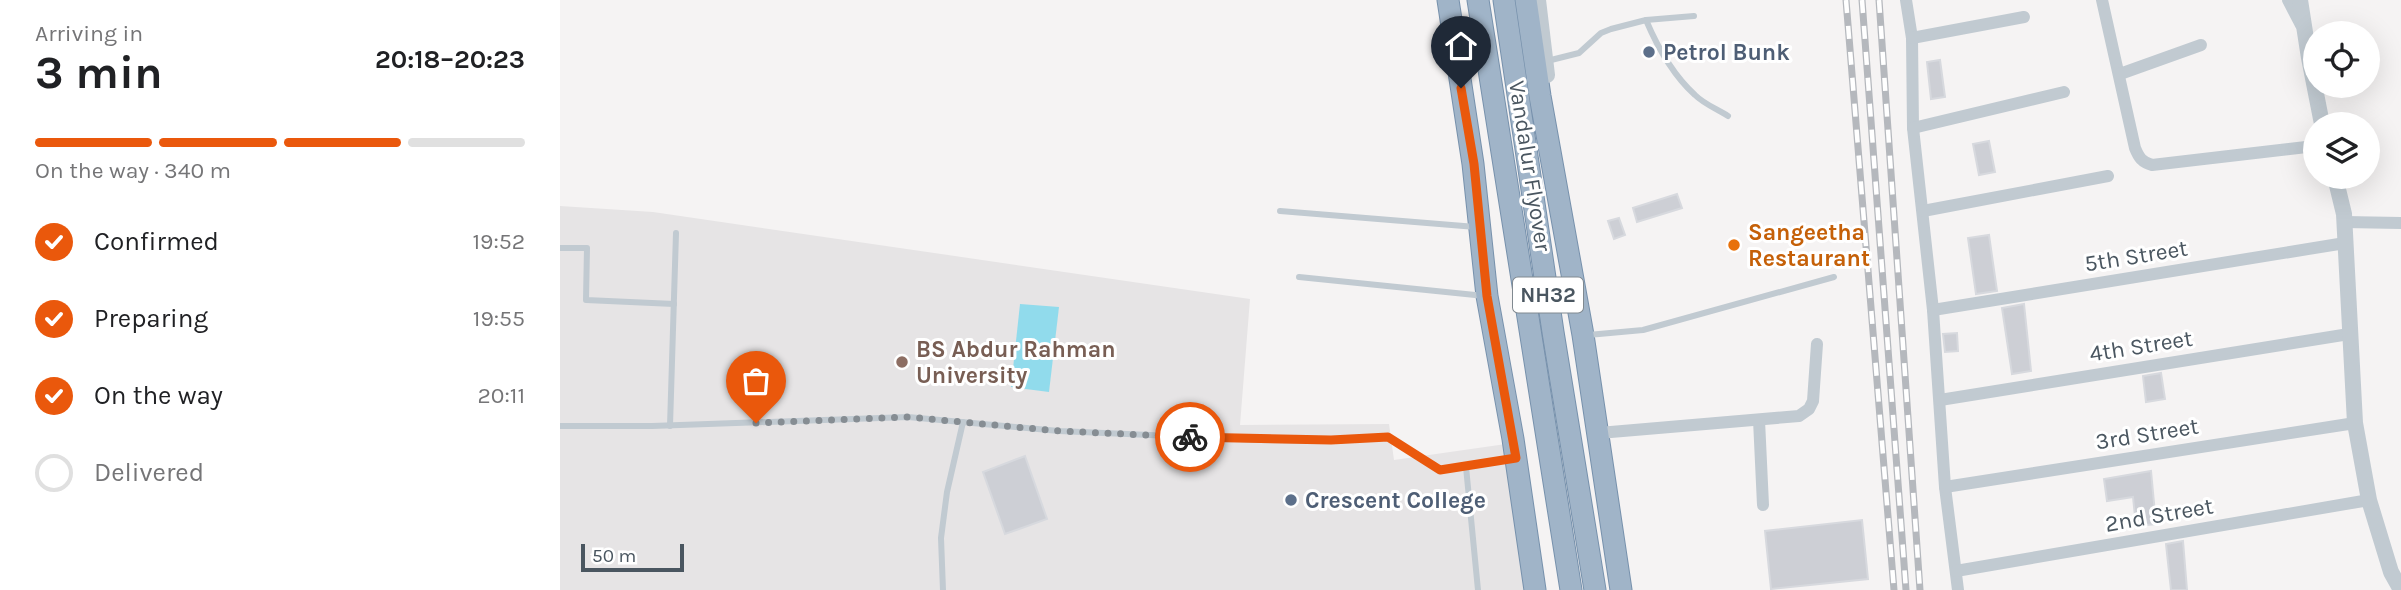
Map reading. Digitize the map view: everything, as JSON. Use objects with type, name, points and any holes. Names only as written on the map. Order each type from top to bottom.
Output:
[{"type":"highway","points":[[1448,0],[1474,164],[1478,227],[1487,296],[1516,458],[1535,590]]},
{"type":"highway","name":"Vandalur Flyover","points":[[1478,0],[1571,590]]},
{"type":"highway","name":"Vandalur Flyover","points":[[1504,0],[1595,590]]},
{"type":"highway","points":[[1526,0],[1583,335],[1621,590]]},
{"type":"street","points":[[1538,0],[1545,61],[1548,137]]},
{"type":"street","points":[[1906,0],[1912,38],[1913,128],[1934,310],[1945,487],[1958,590]]},
{"type":"street","points":[[2102,0],[2135,148],[2144,163],[2151,165],[2303,147]]},
{"type":"street","points":[[2288,0],[2303,28]]},
{"type":"street","points":[[2300,0],[2303,21]]},
{"type":"street","points":[[2306,21],[2307,0]]},
{"type":"street","points":[[1912,38],[2024,17]]},
{"type":"street","points":[[2120,74],[2201,46]]},
{"type":"street","points":[[1913,128],[2064,92]]},
{"type":"street","points":[[1923,211],[2108,176]]},
{"type":"street","points":[[2337,189],[2344,222],[2355,423],[2369,500],[2391,572],[2401,590]]},
{"type":"street","points":[[2344,222],[2401,223]]},
{"type":"street","name":"5th Street","points":[[1934,310],[2345,243]]},
{"type":"street","name":"4th Street","points":[[1940,400],[2349,334]]},
{"type":"street","points":[[1598,433],[1799,416],[1809,409],[1813,401],[1817,344]]},
{"type":"street","points":[[1759,420],[1763,505]]},
{"type":"street","name":"3rd Street","points":[[1945,487],[2355,423]]},
{"type":"street","name":"2nd Street","points":[[1956,571],[2369,500]]},
{"type":"lane","points":[[1545,61],[1579,53],[1601,33],[1646,20],[1694,16]]},
{"type":"lane","points":[[1646,20],[1673,69],[1687,87],[1696,97],[1728,116]]},
{"type":"lane","points":[[1280,211],[1478,227]]},
{"type":"lane","points":[[670,426],[676,233]]},
{"type":"lane","points":[[560,248],[587,248],[586,300],[674,304]]},
{"type":"lane","points":[[1299,277],[1487,296]]},
{"type":"lane","points":[[1583,335],[1643,330],[1834,277]]},
{"type":"lane","points":[[560,426],[670,426],[908,417],[1059,431],[1262,440],[1388,437],[1440,470],[1516,458]]},
{"type":"lane","points":[[943,590],[941,538],[947,492],[963,422]]},
{"type":"lane","points":[[1466,467],[1478,590]]},
{"type":"shaded area","name":"BS Abdur Rahman University","points":[[560,206],[653,212],[1250,299],[1240,425],[1389,424],[1394,460],[1506,444],[1524,590],[560,590]]},
{"type":"water","points":[[1020,304],[1059,307],[1049,392],[1011,387]]},
{"type":"building","points":[[1940,60],[1945,97],[1931,99],[1927,62]]},
{"type":"building","points":[[1989,141],[1995,172],[1979,175],[1973,144]]},
{"type":"building","points":[[1677,194],[1682,208],[1637,222],[1633,208]]},
{"type":"building","points":[[1619,218],[1625,235],[1614,239],[1608,221]]},
{"type":"building","points":[[1989,235],[1997,291],[1976,294],[1968,238]]},
{"type":"building","points":[[2024,304],[2031,371],[2012,374],[2002,308]]},
{"type":"building","points":[[1957,333],[1958,351],[1945,352],[1943,334]]},
{"type":"building","points":[[2161,373],[2165,399],[2146,402],[2143,376]]},
{"type":"building","points":[[1025,456],[1047,519],[1005,534],[983,472]]},
{"type":"building","points":[[2151,471],[2156,524],[2136,526],[2133,497],[2107,501],[2104,479]]},
{"type":"building","points":[[1862,520],[1868,579],[1771,589],[1765,531]]},
{"type":"building","points":[[2183,541],[2187,590],[2171,590],[2166,544]]},
{"type":"railway","points":[[1846,0],[1894,590]]},
{"type":"railway","points":[[1862,0],[1906,590]]},
{"type":"railway","points":[[1879,0],[1920,590]]},
{"type":"way so far","points":[[756,423],[908,417],[1059,431],[1190,437]]},
{"type":"place","name":"Petrol Bunk","points":[[1649,52]]},
{"type":"place","name":"Sangeetha Restaurant","points":[[1734,245]]},
{"type":"place","name":"BS Abdur Rahman University","points":[[902,362]]},
{"type":"place","name":"Crescent College","points":[[1291,500]]},
{"type":"route","points":[[1190,437],[1262,440],[1388,437],[1440,470],[1516,458],[1487,296],[1478,227],[1474,164],[1461,88]]}]
